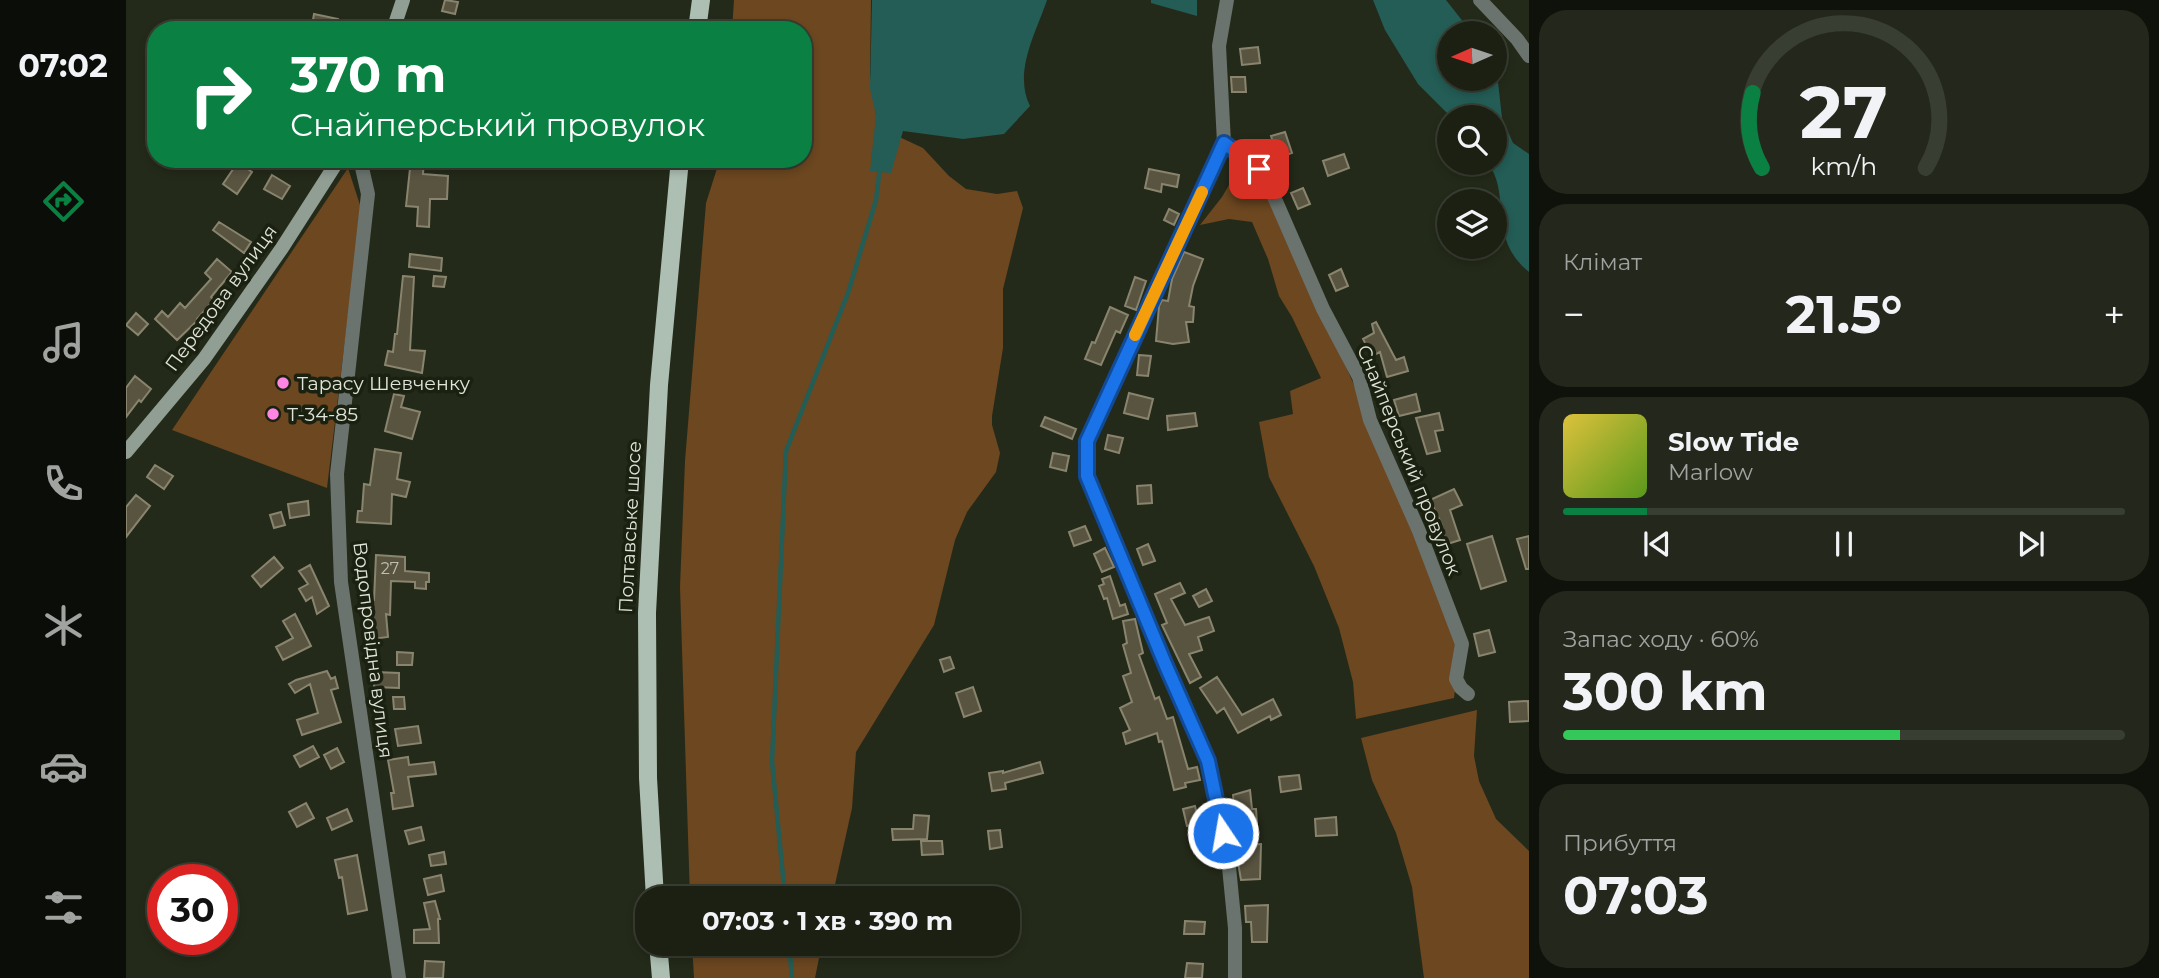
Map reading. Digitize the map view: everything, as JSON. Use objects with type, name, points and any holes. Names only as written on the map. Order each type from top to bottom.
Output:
[{"type":"main road","points":[[698,21],[701,0]]},
{"type":"main road","name":"Полтавське шосе","points":[[654,886],[648,778],[647,613],[659,386],[679,168]]},
{"type":"main road","points":[[659,956],[661,978]]},
{"type":"street","points":[[396,21],[403,0]]},
{"type":"street","points":[[1227,0],[1219,46],[1224,143],[1087,441],[1085,459],[1087,476],[1208,761],[1228,857],[1235,928],[1234,978]]},
{"type":"street","points":[[1480,0],[1517,39],[1529,56]]},
{"type":"street","name":"Снайперський провулок","points":[[1224,143],[1259,169],[1323,309],[1359,377],[1370,420],[1419,531],[1462,644],[1456,679],[1468,694]]},
{"type":"street","name":"Передова вулиця","points":[[126,452],[204,359],[282,248],[333,168]]},
{"type":"street","name":"Водопровідна вулиця","points":[[362,168],[368,194],[337,459],[341,582],[399,978]]},
{"type":"shaded area","points":[[734,0],[871,0],[870,75],[877,121],[893,134],[923,148],[949,176],[966,189],[997,194],[1017,191],[1023,208],[1003,289],[1003,348],[992,416],[1000,453],[996,472],[967,512],[955,540],[934,625],[856,752],[852,808],[835,886],[690,886],[680,587],[685,461],[706,203],[717,168],[812,168],[812,21],[733,21]]},
{"type":"shaded area","points":[[1240,166],[1264,191],[1345,364],[1416,531],[1460,647],[1454,698],[1356,719],[1353,682],[1339,628],[1314,566],[1269,477],[1259,422],[1293,414],[1290,391],[1321,378],[1279,296],[1268,259],[1252,222],[1229,219],[1200,225],[1222,197]]},
{"type":"shaded area","points":[[348,168],[361,208],[327,488],[172,430]]},
{"type":"shaded area","points":[[1477,710],[1474,756],[1479,781],[1496,819],[1529,851],[1529,978],[1424,978],[1412,887],[1396,833],[1372,780],[1361,738]]},
{"type":"shaded area","points":[[693,956],[819,956],[815,978],[694,978]]},
{"type":"water","points":[[872,0],[1047,0],[1025,66],[1025,93],[1030,106],[1004,134],[963,139],[903,131],[891,173],[870,171],[876,115],[870,89]]},
{"type":"water","points":[[1151,0],[1197,0],[1197,16],[1151,3]]},
{"type":"water","points":[[1373,0],[1446,0],[1463,21],[1437,21],[1437,91],[1499,91],[1501,105],[1439,105],[1418,84],[1385,30]]},
{"type":"water","points":[[1507,129],[1513,143],[1529,154],[1529,272],[1516,259],[1508,245],[1507,189],[1499,189],[1495,176],[1507,175]]},
{"type":"building","points":[[445,0],[458,2],[455,14],[442,11]]},
{"type":"building","points":[[314,14],[338,19],[338,21],[313,21]]},
{"type":"building","points":[[1258,47],[1260,63],[1242,65],[1240,49]]},
{"type":"building","points":[[1231,77],[1245,77],[1246,92],[1232,92]]},
{"type":"building","points":[[1285,132],[1292,153],[1278,158],[1271,136]]},
{"type":"building","points":[[1344,154],[1349,168],[1328,176],[1323,161]]},
{"type":"building","points":[[234,168],[246,168],[252,172],[237,194],[223,184]]},
{"type":"building","points":[[410,168],[423,168],[423,174],[448,176],[447,199],[430,199],[429,227],[417,226],[418,207],[406,206]]},
{"type":"building","points":[[1149,169],[1179,175],[1177,187],[1162,184],[1161,192],[1145,188]]},
{"type":"building","points":[[272,175],[290,186],[282,199],[264,189]]},
{"type":"building","points":[[1303,188],[1310,204],[1298,209],[1291,193]]},
{"type":"building","points":[[1169,209],[1179,214],[1174,225],[1164,220]]},
{"type":"building","points":[[219,222],[251,242],[244,253],[213,230]]},
{"type":"building","points":[[1184,252],[1203,259],[1189,306],[1194,307],[1193,322],[1186,322],[1189,342],[1173,344],[1156,341],[1159,306],[1162,300],[1168,301],[1172,279]]},
{"type":"building","points":[[410,254],[442,258],[441,271],[409,267]]},
{"type":"building","points":[[217,259],[232,272],[211,297],[214,300],[198,320],[177,340],[155,319],[162,311],[168,317],[180,303],[185,308],[211,279],[205,273]]},
{"type":"building","points":[[1341,269],[1348,286],[1336,291],[1329,275]]},
{"type":"building","points":[[403,276],[414,277],[410,350],[425,351],[422,373],[385,365],[388,351],[393,352],[397,334]]},
{"type":"building","points":[[434,276],[446,277],[444,287],[433,286]]},
{"type":"building","points":[[1135,277],[1146,281],[1136,310],[1125,306]]},
{"type":"building","points":[[1110,307],[1128,315],[1120,333],[1116,331],[1101,365],[1085,359]]},
{"type":"building","points":[[136,313],[148,324],[138,335],[126,325]]},
{"type":"building","points":[[1376,322],[1396,360],[1404,357],[1408,371],[1387,377],[1380,352],[1372,356],[1363,339],[1374,333],[1372,324]]},
{"type":"building","points":[[1139,355],[1151,356],[1148,376],[1137,375]]},
{"type":"building","points":[[135,376],[151,389],[126,417],[126,388]]},
{"type":"building","points":[[1129,393],[1153,399],[1148,419],[1124,413]]},
{"type":"building","points":[[394,394],[404,396],[401,407],[420,412],[412,439],[385,431]]},
{"type":"building","points":[[1416,394],[1420,411],[1399,416],[1394,400]]},
{"type":"building","points":[[1195,413],[1197,426],[1168,430],[1167,416]]},
{"type":"building","points":[[1439,413],[1443,430],[1435,431],[1440,451],[1427,454],[1416,418]]},
{"type":"building","points":[[1045,417],[1076,429],[1072,439],[1041,426]]},
{"type":"building","points":[[1108,435],[1123,438],[1119,453],[1105,449]]},
{"type":"building","points":[[375,449],[401,453],[397,479],[410,482],[406,497],[392,494],[391,524],[357,522],[358,511],[362,511],[364,484],[370,485]]},
{"type":"building","points":[[1053,453],[1069,456],[1066,471],[1050,467]]},
{"type":"building","points":[[155,465],[173,476],[164,489],[147,477]]},
{"type":"building","points":[[1151,485],[1152,503],[1138,504],[1137,486]]},
{"type":"building","points":[[1454,489],[1462,505],[1450,510],[1460,540],[1441,546],[1434,527],[1442,525],[1430,500]]},
{"type":"building","points":[[136,495],[150,506],[126,537],[126,507]]},
{"type":"building","points":[[308,501],[309,515],[290,518],[288,504]]},
{"type":"building","points":[[281,512],[285,525],[274,528],[270,515]]},
{"type":"building","points":[[1085,526],[1091,540],[1074,546],[1069,532]]},
{"type":"building","points":[[1492,536],[1506,581],[1481,589],[1467,544]]},
{"type":"building","points":[[1529,536],[1529,569],[1526,569],[1517,539]]},
{"type":"building","points":[[1148,544],[1155,561],[1143,565],[1137,549]]},
{"type":"building","points":[[1105,548],[1114,567],[1102,572],[1094,554]]},
{"type":"building","points":[[376,555],[405,557],[405,571],[429,573],[429,582],[426,582],[426,589],[415,588],[415,582],[391,581],[390,615],[386,614],[388,637],[365,640],[363,621],[369,620],[370,600],[374,600]]},
{"type":"building","points":[[274,557],[283,568],[261,587],[252,576]]},
{"type":"building","points":[[310,565],[329,606],[317,614],[312,597],[306,601],[299,589],[308,584],[299,571]]},
{"type":"building","points":[[1110,576],[1120,606],[1125,604],[1128,614],[1113,619],[1107,598],[1104,599],[1099,586],[1104,584],[1102,579]]},
{"type":"building","points":[[1180,583],[1185,593],[1171,599],[1185,625],[1209,617],[1214,631],[1198,637],[1202,650],[1189,654],[1201,677],[1190,683],[1162,625],[1167,623],[1155,594]]},
{"type":"building","points":[[1206,589],[1212,601],[1199,607],[1193,596]]},
{"type":"building","points":[[295,614],[311,646],[283,660],[276,647],[293,638],[283,621]]},
{"type":"building","points":[[1135,619],[1143,653],[1139,655],[1155,699],[1159,697],[1167,719],[1173,717],[1188,769],[1197,767],[1200,780],[1185,783],[1186,787],[1174,790],[1162,741],[1159,742],[1157,733],[1126,744],[1123,733],[1130,730],[1120,708],[1132,702],[1123,676],[1131,673],[1123,645],[1127,643],[1123,621]]},
{"type":"building","points":[[1489,630],[1495,652],[1479,656],[1474,634]]},
{"type":"building","points":[[397,652],[413,653],[412,665],[397,665]]},
{"type":"building","points":[[950,657],[954,668],[944,672],[940,660]]},
{"type":"building","points":[[327,671],[331,679],[335,677],[338,688],[331,690],[341,722],[302,735],[297,720],[318,713],[310,684],[295,693],[289,684]]},
{"type":"building","points":[[375,672],[399,673],[399,688],[374,687]]},
{"type":"building","points":[[1217,677],[1242,715],[1273,699],[1281,715],[1271,720],[1270,716],[1238,733],[1224,708],[1217,713],[1200,688]]},
{"type":"building","points":[[973,687],[981,711],[964,717],[956,693]]},
{"type":"building","points":[[393,697],[404,697],[405,709],[394,709]]},
{"type":"building","points":[[1528,701],[1529,721],[1510,722],[1509,702]]},
{"type":"building","points":[[418,726],[421,743],[398,746],[395,729]]},
{"type":"building","points":[[313,746],[319,757],[300,767],[294,756]]},
{"type":"building","points":[[337,748],[344,762],[331,769],[324,755]]},
{"type":"building","points":[[408,757],[409,765],[434,762],[436,774],[408,777],[413,806],[393,809],[391,793],[394,793],[388,760]]},
{"type":"building","points":[[1040,762],[1043,773],[1005,783],[1006,789],[992,791],[989,773],[1003,773]]},
{"type":"building","points":[[1299,775],[1301,789],[1281,792],[1279,777]]},
{"type":"building","points":[[1250,790],[1257,823],[1236,825],[1233,795]]},
{"type":"building","points":[[306,803],[314,818],[297,827],[289,812]]},
{"type":"building","points":[[1195,806],[1199,823],[1187,826],[1183,809]]},
{"type":"building","points":[[347,809],[352,821],[332,830],[327,818]]},
{"type":"building","points":[[914,815],[929,816],[927,839],[893,840],[892,829],[913,829]]},
{"type":"building","points":[[1336,817],[1337,835],[1316,836],[1315,819]]},
{"type":"building","points":[[421,827],[424,840],[409,844],[405,831]]},
{"type":"building","points":[[1000,830],[1002,847],[990,849],[988,831]]},
{"type":"building","points":[[921,841],[942,841],[943,854],[922,855]]},
{"type":"building","points":[[1261,844],[1260,879],[1241,880],[1235,845]]},
{"type":"building","points":[[444,852],[446,864],[431,866],[429,855]]},
{"type":"building","points":[[357,855],[367,910],[348,914],[342,877],[339,878],[335,860]]},
{"type":"building","points":[[441,875],[444,891],[428,895],[424,879]]},
{"type":"building","points":[[435,901],[440,919],[439,943],[414,943],[414,930],[430,929],[424,903]]},
{"type":"building","points":[[1268,905],[1267,942],[1252,942],[1251,922],[1246,922],[1245,906]]},
{"type":"building","points":[[1185,921],[1205,922],[1204,934],[1184,934]]},
{"type":"building","points":[[425,961],[444,962],[443,978],[424,978]]},
{"type":"building","points":[[1187,963],[1203,964],[1202,978],[1185,978]]},
{"type":"waterway","points":[[784,886],[772,761],[786,451],[848,293],[876,200],[880,167]]},
{"type":"waterway","points":[[790,956],[792,978]]},
{"type":"slow traffic","points":[[1135,335],[1202,192]]},
{"type":"place","name":"Тарасу Шевченку","points":[[283,383]]},
{"type":"place","name":"Т-34-85","points":[[273,414]]},
{"type":"route","points":[[1223,833],[1208,761],[1087,476],[1085,459],[1087,441],[1224,143],[1259,169]]}]
